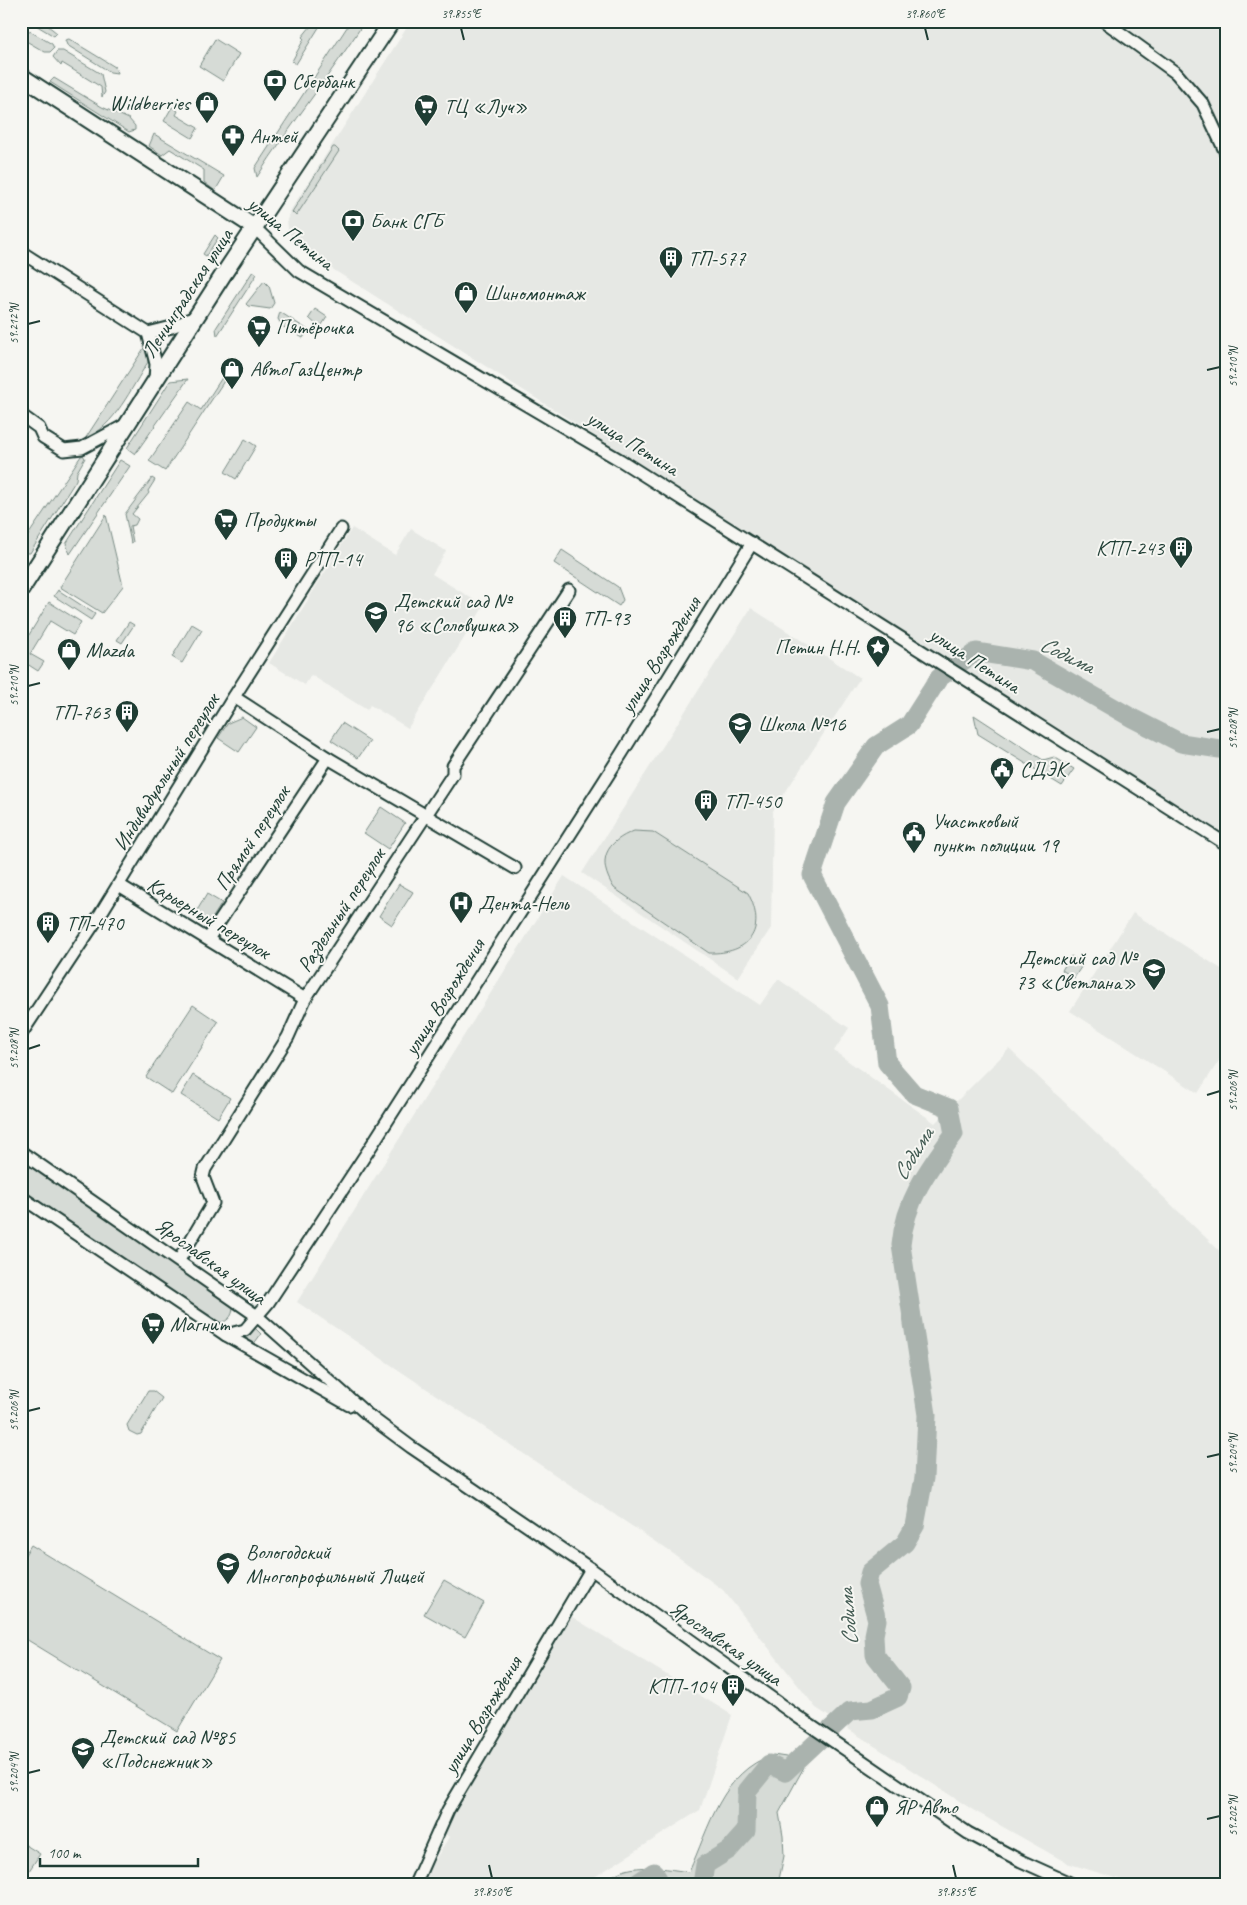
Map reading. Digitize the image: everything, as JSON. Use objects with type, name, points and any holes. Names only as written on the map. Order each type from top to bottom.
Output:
[{"type":"main road","name":"Ленинградская улица","points":[[21,590],[26,570],[128,423],[254,227],[392,21]]},
{"type":"main road","name":"улица Петина","points":[[21,76],[254,227]]},
{"type":"street","points":[[1104,21],[1176,73],[1203,104],[1226,153]]},
{"type":"street","name":"улица Петина","points":[[254,227],[299,271],[566,426],[1226,844]]},
{"type":"street","points":[[21,252],[148,333],[156,364],[154,382]]},
{"type":"street","points":[[148,333],[172,327],[197,316]]},
{"type":"street","points":[[21,415],[39,428],[43,437],[64,450],[82,448],[109,436],[128,423]]},
{"type":"street","name":"Индивидуальный переулок","points":[[21,1034],[119,885],[234,697],[341,529]]},
{"type":"street","name":"улица Возрождения","points":[[226,1335],[244,1330],[257,1316],[368,1151],[752,543]]},
{"type":"street","name":"Раздельный переулок","points":[[179,1260],[213,1203],[204,1177],[205,1169],[288,1036],[305,999],[453,774],[453,766],[569,590]]},
{"type":"street","points":[[234,697],[328,758],[425,816],[433,818],[515,868]]},
{"type":"street","name":"Прямой переулок","points":[[208,939],[328,758]]},
{"type":"street","name":"Карьерный переулок","points":[[119,885],[305,999]]},
{"type":"street","name":"Ярославская улица","points":[[21,1152],[257,1316],[368,1415]]},
{"type":"street","name":"Ярославская улица","points":[[21,1197],[226,1335],[368,1415],[590,1569],[795,1715],[968,1833],[1021,1861],[1072,1884]]},
{"type":"street","name":"улица Возрождения","points":[[415,1884],[448,1810],[590,1569]]},
{"type":"shaded area","points":[[29,21],[42,21],[57,33],[54,36]]},
{"type":"shaded area","points":[[315,21],[323,21],[296,64],[292,61],[304,39],[302,37]]},
{"type":"shaded area","points":[[351,21],[365,21],[257,177],[255,168]]},
{"type":"shaded area","points":[[411,21],[1226,21],[1226,836],[304,251],[291,237],[288,229],[287,220],[290,211]]},
{"type":"shaded area","points":[[21,26],[52,44],[54,48],[50,52],[45,52],[21,38]]},
{"type":"shaded area","points":[[69,39],[115,67],[117,73],[110,72],[67,45],[65,40]]},
{"type":"shaded area","points":[[215,39],[239,54],[223,81],[199,66]]},
{"type":"shaded area","points":[[57,51],[63,51],[101,74],[105,92],[102,97],[101,87],[62,63],[61,66],[53,57]]},
{"type":"shaded area","points":[[54,78],[102,107],[129,119],[135,126],[135,130],[129,132],[50,82]]},
{"type":"shaded area","points":[[172,107],[178,111],[176,115],[198,128],[192,138],[164,121]]},
{"type":"shaded area","points":[[154,134],[224,176],[215,191],[204,182],[204,170],[170,149],[162,155],[149,146]]},
{"type":"shaded area","points":[[333,147],[339,151],[296,216],[292,212]]},
{"type":"shaded area","points":[[215,235],[218,238],[206,256],[203,254]]},
{"type":"shaded area","points":[[253,271],[257,274],[217,336],[216,328]]},
{"type":"shaded area","points":[[264,281],[269,286],[274,303],[270,309],[248,306],[246,304]]},
{"type":"shaded area","points":[[315,309],[327,317],[320,328],[309,318]]},
{"type":"shaded area","points":[[280,312],[308,330],[303,338],[282,326],[278,319]]},
{"type":"shaded area","points":[[146,345],[148,362],[114,416],[96,433],[85,439]]},
{"type":"shaded area","points":[[223,376],[226,378],[165,471],[149,461],[189,402],[201,410]]},
{"type":"shaded area","points":[[188,379],[135,454],[127,448],[170,381]]},
{"type":"shaded area","points":[[245,439],[256,446],[236,479],[225,472]]},
{"type":"shaded area","points":[[83,455],[85,458],[77,472],[76,480],[30,553],[21,551],[21,546]]},
{"type":"shaded area","points":[[120,460],[130,466],[70,554],[66,544]]},
{"type":"shaded area","points":[[152,478],[155,480],[148,491],[149,493],[132,514],[138,519],[135,525],[130,526],[133,542],[131,543],[125,514]]},
{"type":"shaded area","points":[[106,515],[123,586],[102,613],[60,587]]},
{"type":"shaded area","name":"Детский сад № 96 «Соловушка»","points":[[352,528],[395,555],[411,529],[446,551],[432,574],[484,606],[408,728],[370,705],[367,710],[311,675],[305,685],[269,663]]},
{"type":"shaded area","points":[[562,550],[618,587],[623,600],[619,606],[554,563]]},
{"type":"shaded area","points":[[58,590],[95,614],[91,620],[54,596]]},
{"type":"shaded area","points":[[49,602],[81,622],[73,635],[50,621],[30,654],[44,662],[38,671],[21,660],[21,648]]},
{"type":"shaded area","name":"Школа №16","points":[[751,608],[860,678],[773,811],[771,928],[738,978],[582,873]]},
{"type":"shaded area","points":[[129,622],[134,625],[122,643],[117,640]]},
{"type":"shaded area","points":[[192,624],[202,630],[182,663],[172,657]]},
{"type":"shaded area","points":[[974,715],[1043,760],[1054,757],[1074,769],[1062,786],[978,734]]},
{"type":"shaded area","points":[[242,717],[256,727],[239,752],[218,738],[228,723]]},
{"type":"shaded area","points":[[342,723],[370,741],[358,758],[331,740]]},
{"type":"shaded area","points":[[381,807],[405,823],[388,849],[364,833]]},
{"type":"shaded area","points":[[634,831],[653,832],[748,893],[754,907],[756,919],[755,929],[751,938],[734,949],[709,953],[614,888],[606,869],[607,853],[611,846],[624,835]]},
{"type":"shaded area","points":[[564,876],[760,1005],[778,979],[849,1028],[834,1051],[935,1123],[1009,1049],[1226,1257],[1226,1884],[1135,1884],[1067,1863],[973,1810],[816,1708],[723,1590],[681,1559],[297,1302]]},
{"type":"shaded area","points":[[399,884],[413,892],[392,925],[379,916]]},
{"type":"shaded area","points":[[207,894],[222,903],[208,925],[193,917]]},
{"type":"shaded area","name":"Детский сад № 73 «Светлана»","points":[[1133,913],[1226,972],[1226,1050],[1198,1093],[1070,1011]]},
{"type":"shaded area","points":[[1071,956],[1083,964],[1074,978],[1062,970]]},
{"type":"shaded area","points":[[193,1005],[218,1022],[172,1094],[146,1077]]},
{"type":"shaded area","points":[[193,1075],[230,1098],[218,1118],[181,1095]]},
{"type":"shaded area","points":[[21,1159],[232,1302],[233,1310],[231,1316],[226,1321],[218,1323],[21,1194]]},
{"type":"shaded area","points":[[253,1326],[261,1334],[253,1345],[242,1338],[248,1334]]},
{"type":"shaded area","points":[[148,1391],[153,1391],[162,1398],[141,1434],[137,1435],[129,1431],[127,1425]]},
{"type":"shaded area","points":[[31,1545],[220,1660],[177,1731],[21,1636],[21,1561]]},
{"type":"shaded area","points":[[444,1580],[484,1603],[465,1637],[424,1614]]},
{"type":"shaded area","points":[[569,1615],[732,1715],[700,1810],[596,1876],[592,1884],[420,1884],[449,1837],[442,1831]]},
{"type":"shaded area","points":[[773,1755],[786,1757],[804,1767],[779,1813],[784,1856],[778,1884],[603,1884],[621,1871],[632,1869],[655,1868],[689,1872],[719,1803],[729,1787],[741,1774],[756,1763]]},
{"type":"shaded area","points":[[21,1842],[40,1854],[25,1877],[21,1875]]},
{"type":"waterway","name":"Содима","points":[[702,1884],[705,1865],[729,1850],[746,1831],[747,1791],[769,1764],[785,1772],[850,1711],[872,1709],[898,1697],[901,1688],[875,1655],[874,1635],[877,1620],[867,1584],[870,1572],[905,1543],[915,1526],[924,1478],[927,1415],[901,1245],[907,1214],[919,1186],[954,1134],[949,1108],[914,1094],[887,1063],[880,1006],[812,875],[836,803],[876,746],[909,725],[939,678],[976,652],[1033,661],[1132,718],[1181,743],[1226,750]]},
{"type":"waterway","name":"Содима","points":[[636,1884],[654,1872],[661,1884]]},
{"type":"place","name":"Сбербанк","points":[[275,102]]},
{"type":"place","name":"Wildberries","points":[[207,124]]},
{"type":"place","name":"ТЦ «Луч»","points":[[426,127]]},
{"type":"place","name":"Антей","points":[[233,157]]},
{"type":"place","name":"Банк СГБ","points":[[353,242]]},
{"type":"place","name":"ТП-577","points":[[671,279]]},
{"type":"place","name":"Шиномонтаж","points":[[466,314]]},
{"type":"place","name":"Пятёрочка","points":[[259,348]]},
{"type":"place","name":"АвтоГазЦентр","points":[[232,390]]},
{"type":"place","name":"Продукты","points":[[226,541]]},
{"type":"place","name":"КТП-243","points":[[1181,569]]},
{"type":"place","name":"РТП-14","points":[[286,580]]},
{"type":"place","name":"Детский сад № 96 «Соловушка»","points":[[376,634]]},
{"type":"place","name":"ТП-93","points":[[565,639]]},
{"type":"place","name":"Петин Н.Н.","points":[[878,668]]},
{"type":"place","name":"Mazda","points":[[69,671]]},
{"type":"place","name":"ТП-763","points":[[127,733]]},
{"type":"place","name":"Школа №16","points":[[740,745]]},
{"type":"place","name":"СДЭК","points":[[1002,790]]},
{"type":"place","name":"ТП-450","points":[[706,822]]},
{"type":"place","name":"Участковый пункт полиции 19","points":[[914,854]]},
{"type":"place","name":"Дента-Нель","points":[[461,924]]},
{"type":"place","name":"ТП-470","points":[[48,944]]},
{"type":"place","name":"Детский сад № 73 «Светлана»","points":[[1154,991]]},
{"type":"place","name":"Магнит","points":[[153,1345]]},
{"type":"place","name":"Вологодский Многопрофильный Лицей","points":[[228,1585]]},
{"type":"place","name":"КТП-104","points":[[733,1707]]},
{"type":"place","name":"Детский сад №85 «Подснежник»","points":[[83,1770]]},
{"type":"place","name":"ЯР Авто","points":[[877,1828]]}]
